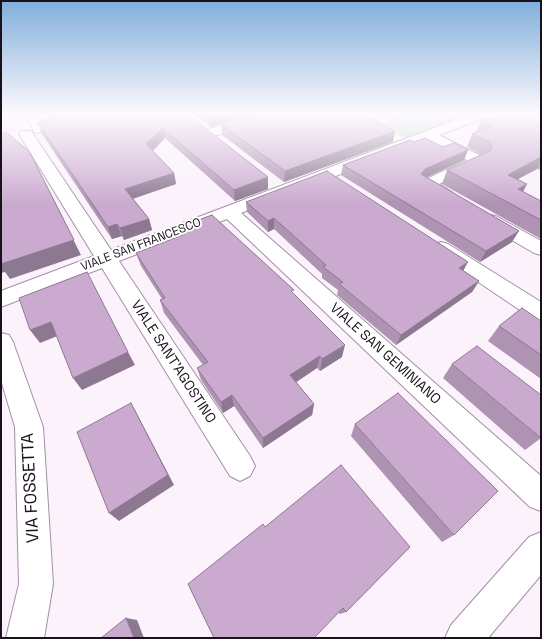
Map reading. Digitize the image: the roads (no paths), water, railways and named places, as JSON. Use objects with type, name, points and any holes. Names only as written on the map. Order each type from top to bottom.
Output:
[{"type":"street","name":"VIALE SANT'AGOSTINO","points":[[32,144],[240,466]]},
{"type":"street","name":"VIALE SAN FRANCESCO","points":[[1,300],[229,212],[277,186],[325,174],[405,144]]},
{"type":"street","points":[[446,144],[478,160],[427,184],[541,249]]},
{"type":"street","points":[[325,174],[347,187]]},
{"type":"street","name":"VIALE SAN GEMINIANO","points":[[229,212],[541,496]]},
{"type":"street","points":[[428,239],[541,313]]},
{"type":"street","name":"VIA FOSSETTA","points":[[1,342],[29,427],[36,584],[25,638]]},
{"type":"street","points":[[464,638],[541,549]]}]
